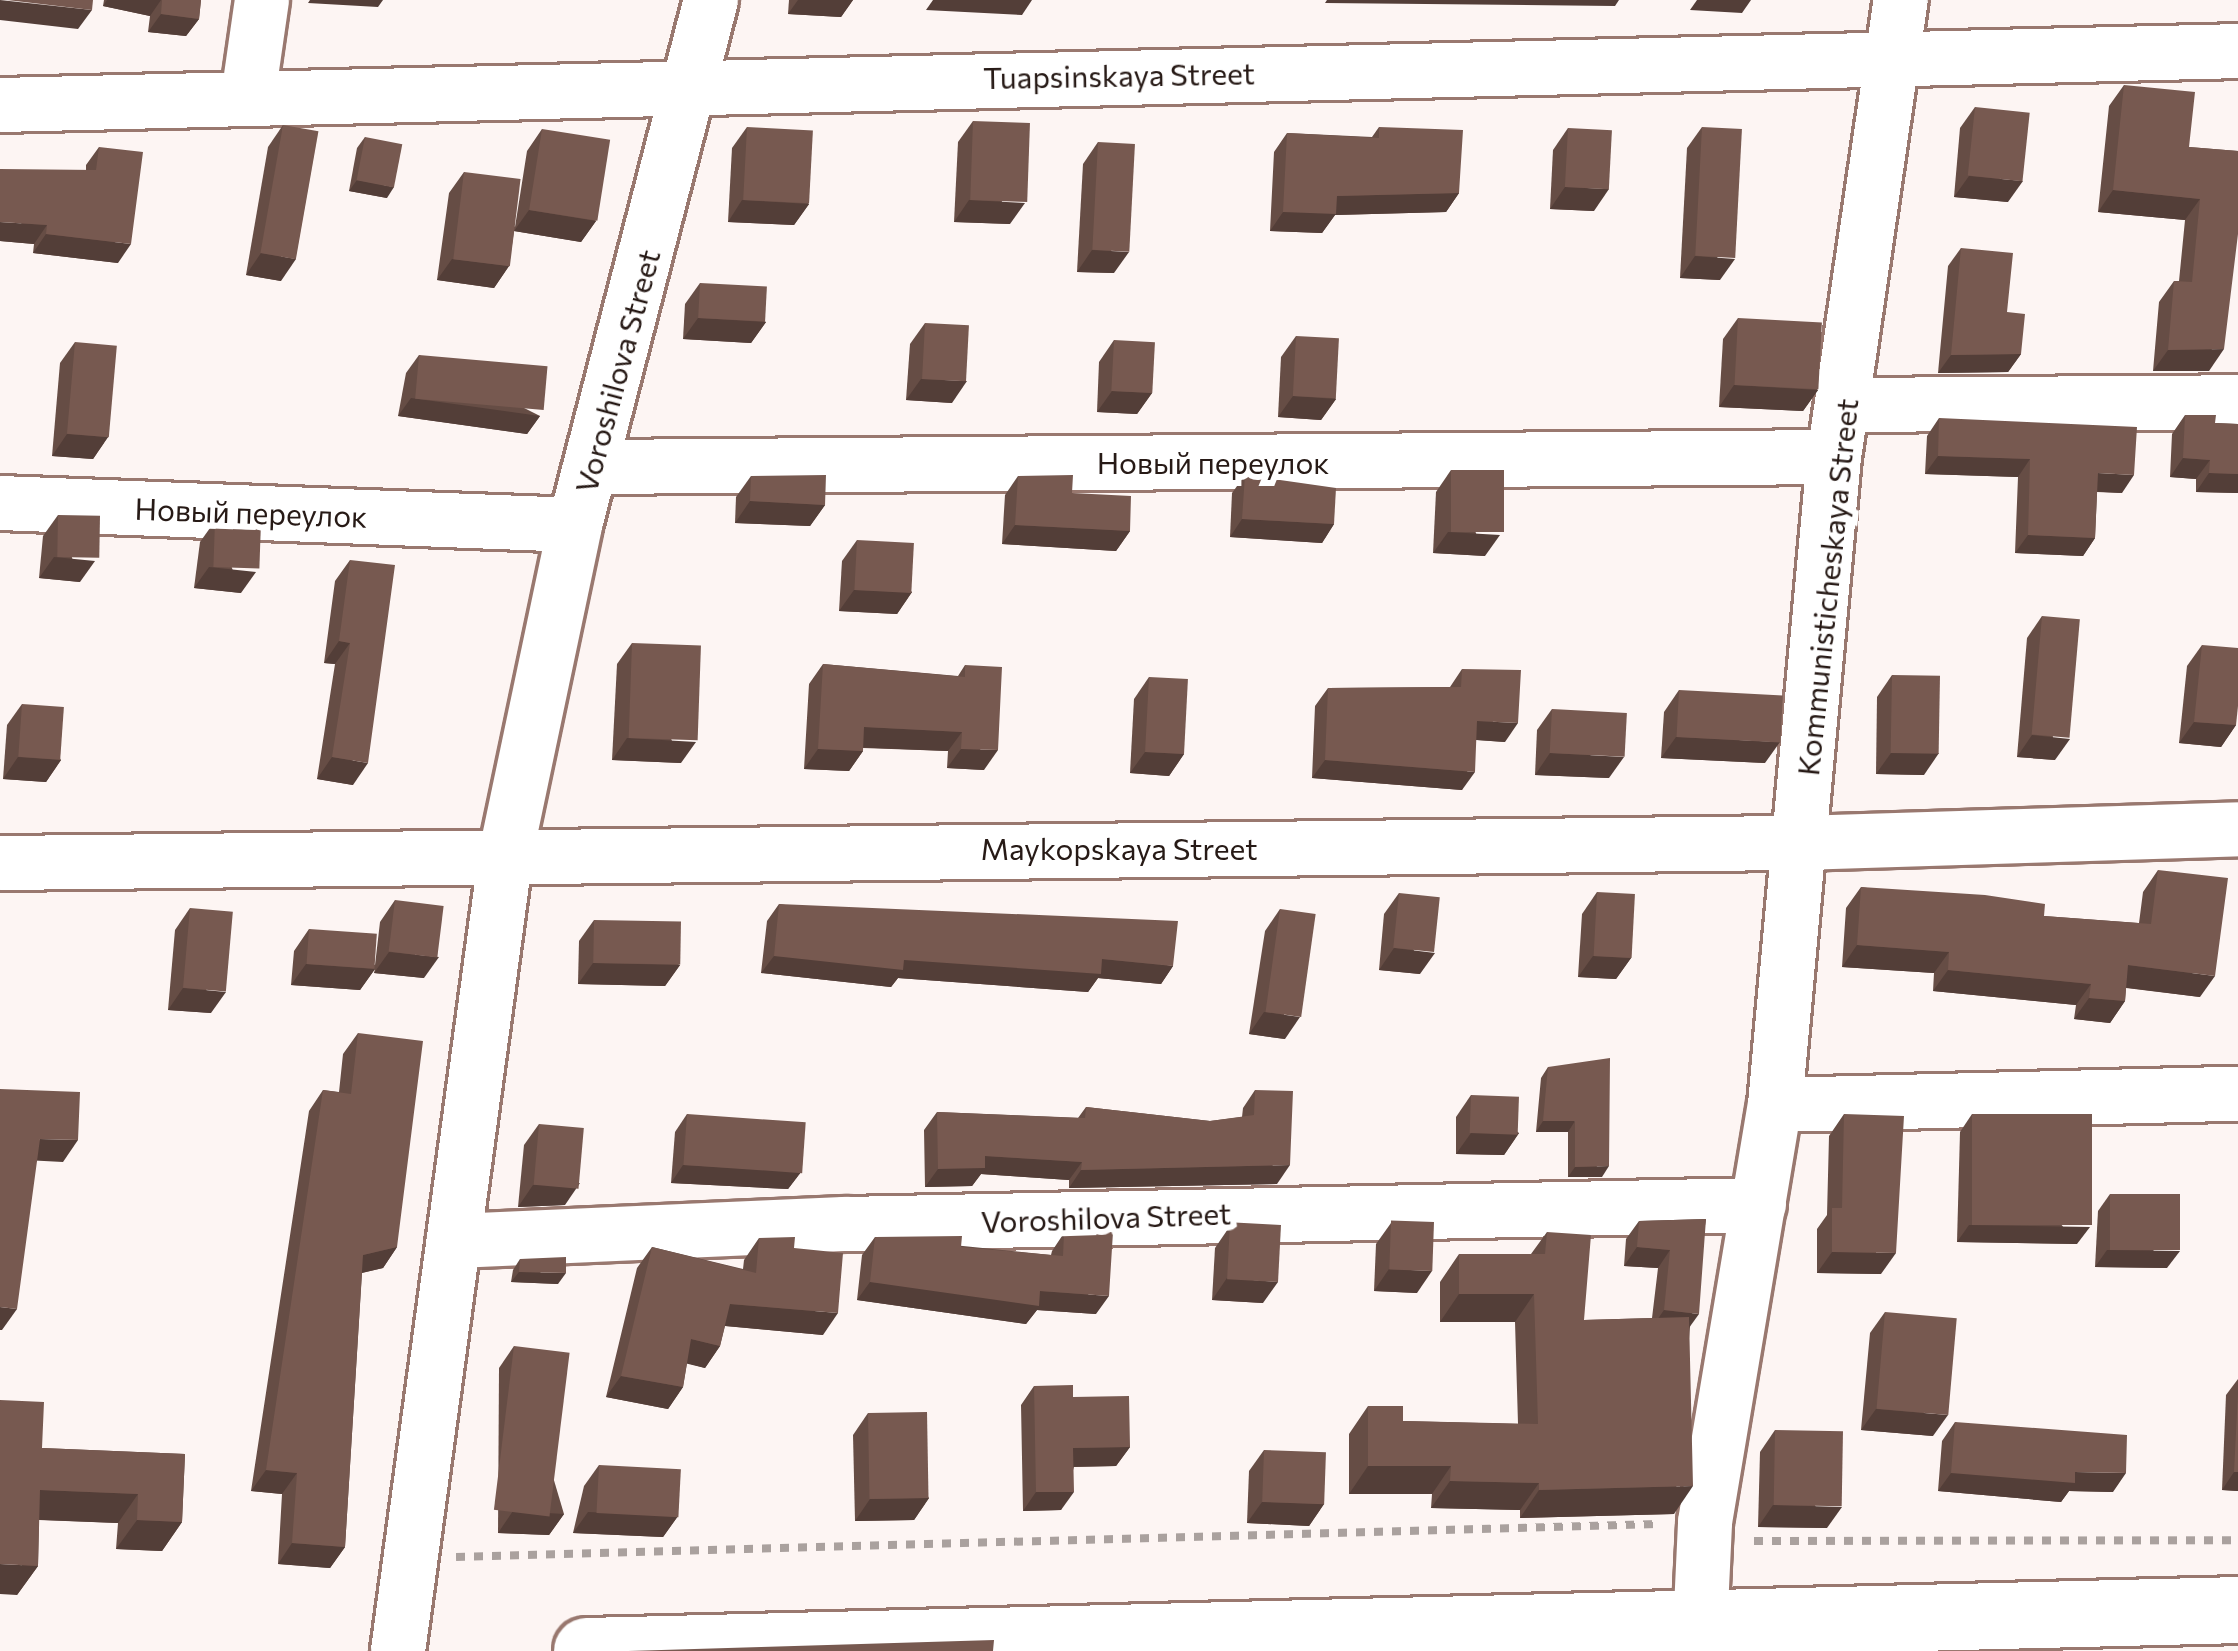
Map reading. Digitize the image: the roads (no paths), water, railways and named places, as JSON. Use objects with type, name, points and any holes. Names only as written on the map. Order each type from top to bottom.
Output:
[{"type":"main road","points":[[587,1651],[1700,1639],[2238,1610]]},
{"type":"street","points":[[248,98],[262,0]]},
{"type":"street","name":"Voroshilova Street","points":[[398,1651],[506,853],[575,525],[694,84],[711,0]]},
{"type":"street","name":"Kommunisticheskaya Street","points":[[1700,1639],[1706,1522],[1775,1105],[1839,431],[1901,0]]},
{"type":"street","name":"Tuapsinskaya Street","points":[[0,105],[694,84],[2238,51]]},
{"type":"street","name":"Новый переулок","points":[[592,467],[1839,431],[2238,402]]},
{"type":"street","name":"Новый переулок","points":[[0,503],[575,525]]},
{"type":"street","name":"Maykopskaya Street","points":[[0,863],[506,853],[1803,843],[2238,829]]},
{"type":"street","points":[[1775,1105],[2238,1094]]},
{"type":"street","name":"Voroshilova Street","points":[[454,1241],[915,1222],[1759,1205]]}]
